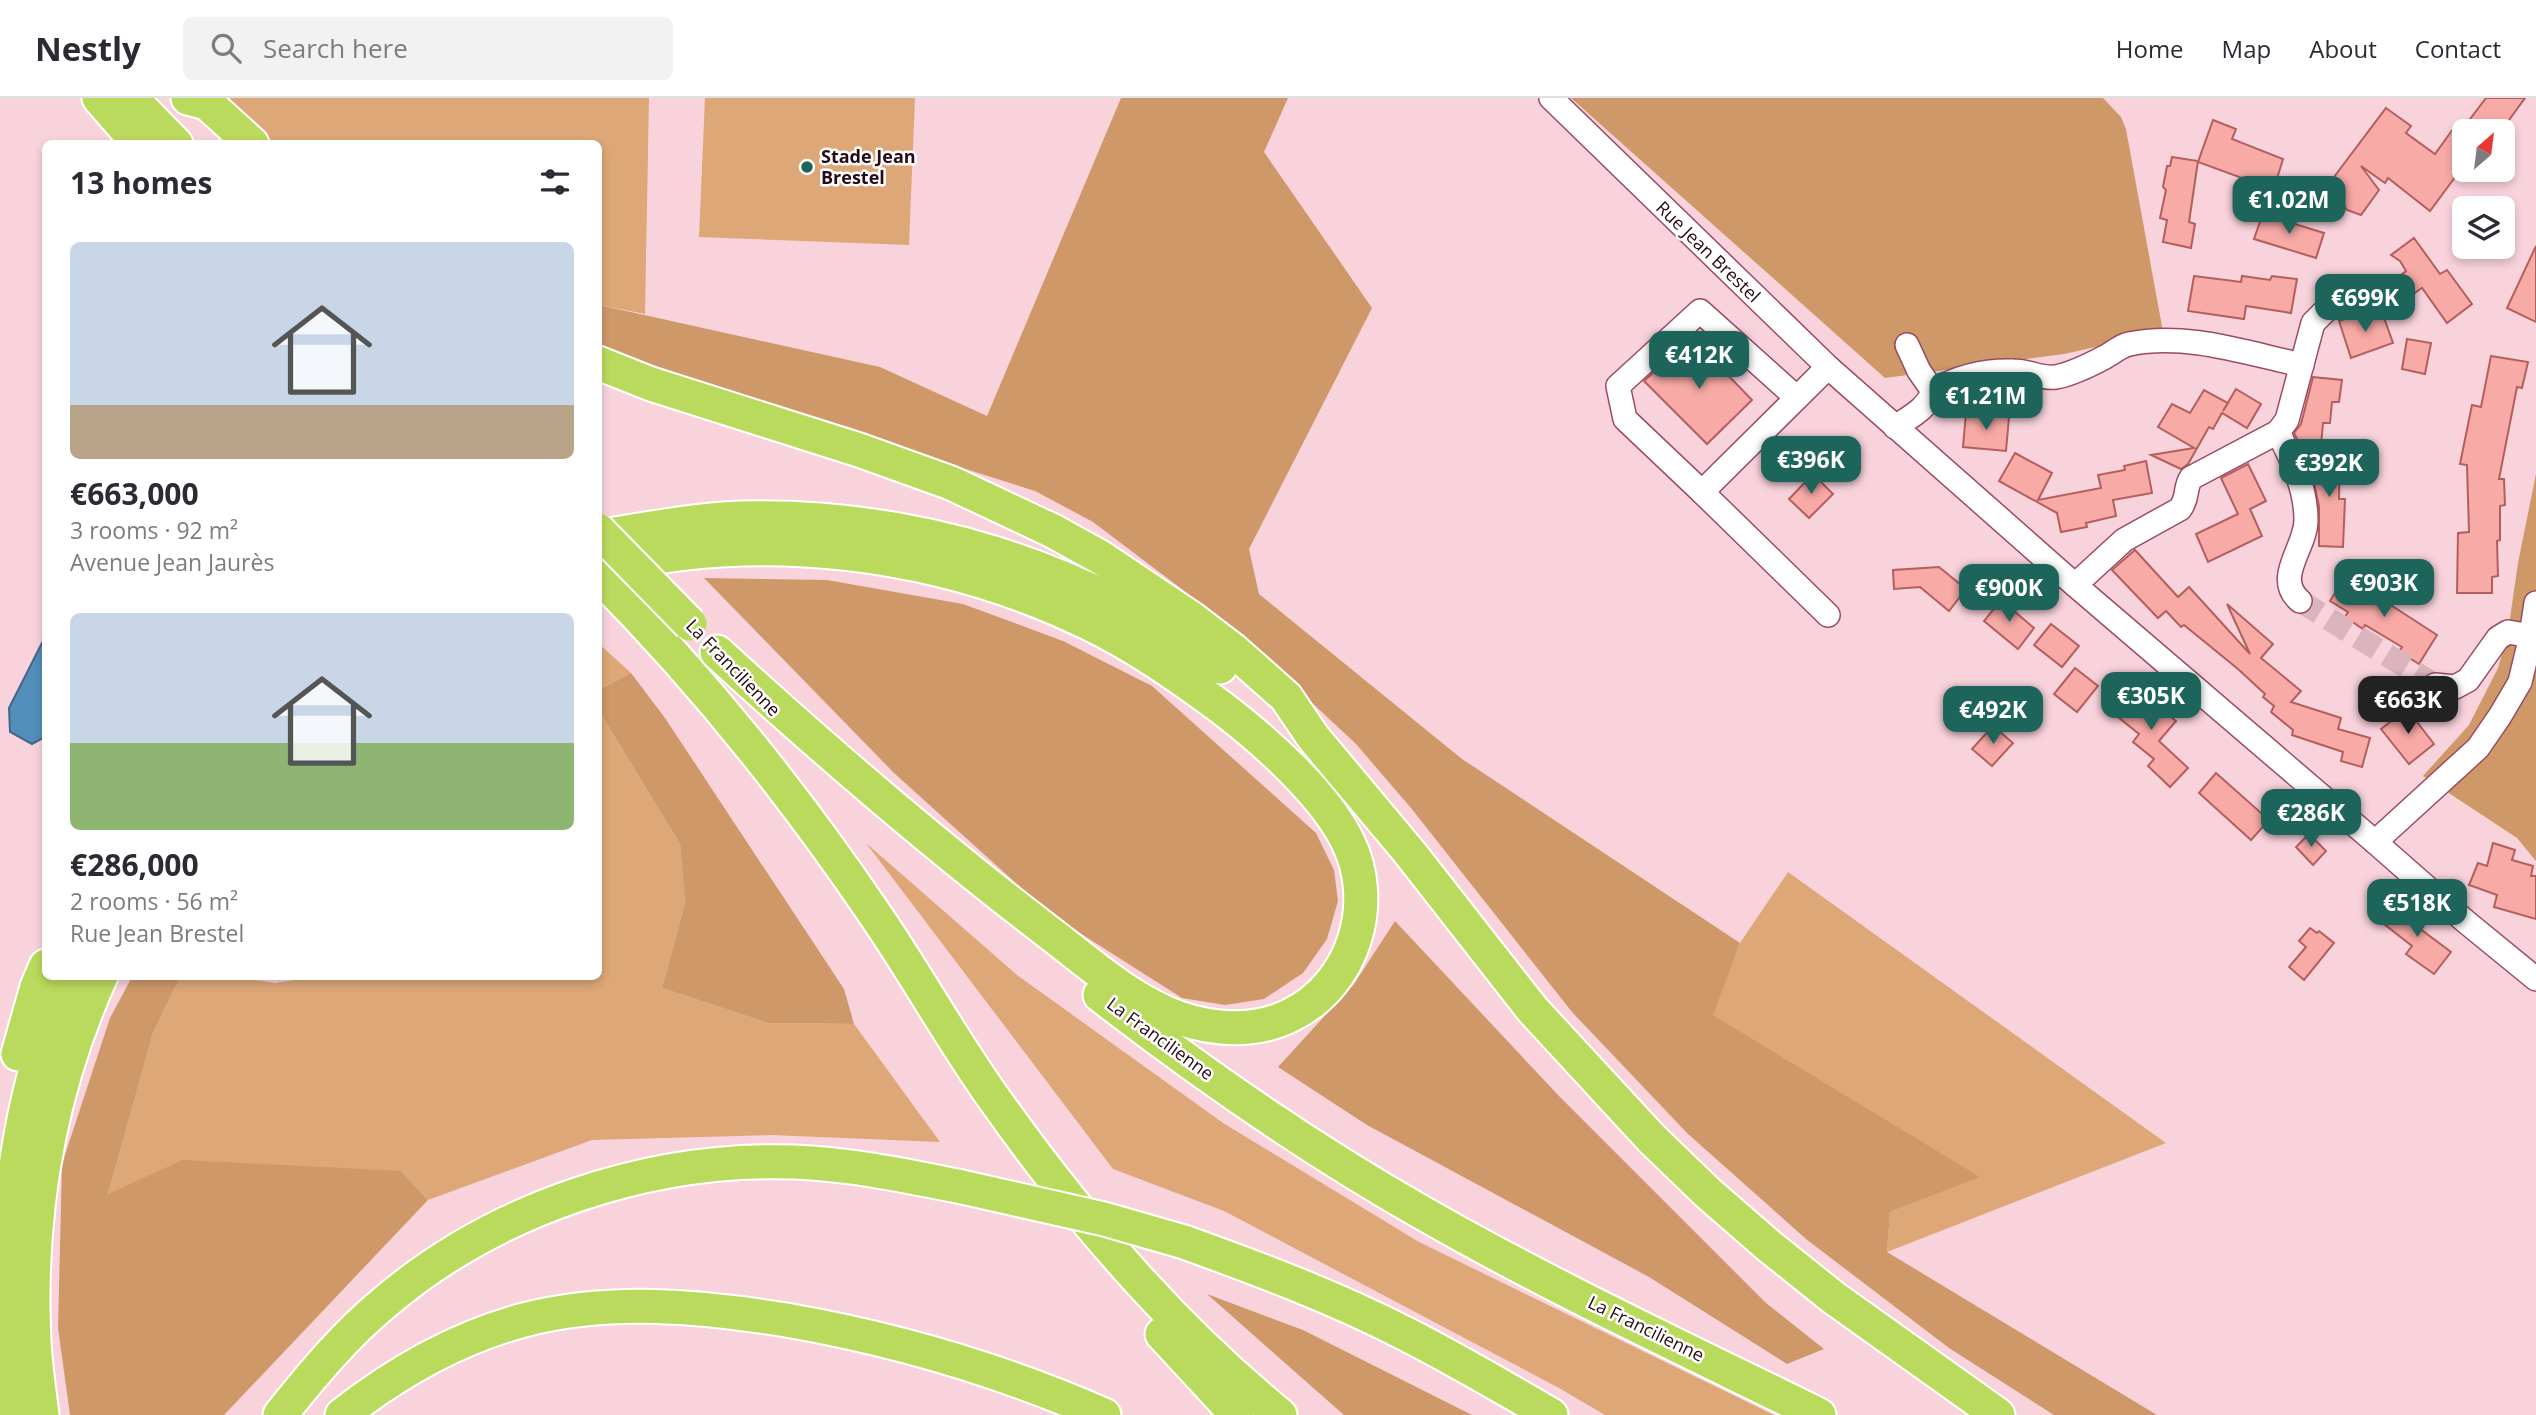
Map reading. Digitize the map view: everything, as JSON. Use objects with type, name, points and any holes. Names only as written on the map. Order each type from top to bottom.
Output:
[{"type":"highway","points":[[99,98],[136,140]]},
{"type":"highway","points":[[131,98],[172,140]]},
{"type":"highway","points":[[177,98],[217,140]]},
{"type":"highway","points":[[188,98],[206,103],[248,140]]},
{"type":"highway","points":[[602,365],[651,384],[907,467],[1000,505],[1053,531],[1147,586],[1233,650],[1286,698],[1313,737],[1410,853],[1532,1009],[1652,1139],[1769,1247],[1834,1298],[1998,1415]]},
{"type":"highway","points":[[602,536],[696,522],[780,518],[905,530],[984,549],[1065,578],[1155,624],[1245,685],[1290,727],[1313,737]]},
{"type":"highway","name":"La Francilienne","points":[[602,534],[804,740],[900,830],[1049,957],[1216,1080],[1348,1168],[1506,1260],[1819,1415]]},
{"type":"highway","points":[[602,568],[649,558],[734,549],[774,548],[847,554],[923,566],[985,583],[1093,625],[1165,668],[1243,724],[1278,756],[1331,814],[1351,849],[1362,890],[1359,929],[1346,961],[1324,990],[1310,1003],[1292,1015],[1275,1021],[1250,1027],[1224,1028],[1174,1017],[1107,977],[1014,906],[849,769],[717,652]]},
{"type":"highway","name":"La Francilienne","points":[[602,579],[700,683],[810,822],[1022,1137],[1095,1229],[1193,1337],[1280,1415]]},
{"type":"highway","points":[[0,1147],[22,1040],[42,978]]},
{"type":"highway","points":[[13,1415],[4,1319],[9,1196],[21,1122],[35,1069],[68,980]]},
{"type":"highway","points":[[42,1415],[34,1343],[33,1303],[41,1185],[58,1094],[74,1042],[100,980]]},
{"type":"highway","points":[[941,1017],[1025,1160],[1070,1224],[1133,1301],[1237,1415]]},
{"type":"highway","points":[[280,1415],[327,1357],[394,1295],[448,1256],[481,1237],[550,1204],[664,1172],[744,1163],[794,1162],[846,1167],[962,1186],[1104,1219],[1184,1242],[1294,1282],[1368,1315],[1451,1358],[1550,1415]]},
{"type":"highway","points":[[342,1415],[407,1369],[485,1332],[547,1315],[606,1307],[642,1306],[675,1306],[764,1317],[911,1346],[995,1371],[1104,1415]]},
{"type":"street","name":"Rue Jean Brestel","points":[[1551,98],[1718,263],[1895,427],[2465,921],[2536,979]]},
{"type":"street","points":[[2075,585],[2124,540],[2180,509],[2186,501],[2186,485],[2191,478],[2278,432],[2287,420],[2314,323],[2345,291]]},
{"type":"street","points":[[1797,398],[1700,311],[1618,386],[1625,419],[1828,615]]},
{"type":"street","points":[[1895,427],[1930,401],[1933,391],[1953,380],[2017,370],[2040,377],[2058,377],[2102,359],[2126,344],[2174,340],[2302,365]]},
{"type":"street","points":[[1906,345],[1933,391]]},
{"type":"street","points":[[1702,492],[1828,367]]},
{"type":"street","points":[[2278,432],[2299,474],[2306,522],[2288,580],[2295,597],[2300,601]]},
{"type":"street","points":[[2375,842],[2478,748],[2500,716],[2520,681],[2536,603]]},
{"type":"street","points":[[2435,685],[2455,687],[2468,680],[2498,638],[2508,632],[2531,636]]},
{"type":"shaded area","points":[[225,98],[649,98],[645,314],[602,306],[602,140],[271,140]]},
{"type":"shaded area","name":"Stade Jean Brestel","points":[[705,98],[915,98],[909,245],[699,237]]},
{"type":"shaded area","points":[[1121,98],[1288,98],[1264,152],[1372,308],[1249,549],[1259,594],[1462,759],[1740,943],[1713,1015],[1980,1177],[1890,1212],[1887,1252],[2157,1415],[2054,1415],[1949,1348],[1806,1239],[1688,1134],[1572,1012],[1411,808],[1356,744],[1187,593],[1093,522],[1035,491],[782,411],[602,347],[602,306],[880,367],[987,416]]},
{"type":"shaded area","points":[[1571,98],[2103,98],[2121,117],[2126,129],[2163,332],[2064,354],[1885,378]]},
{"type":"shaded area","points":[[2536,474],[2536,861],[2517,838],[2423,776],[2469,725],[2498,668],[2508,632],[2518,563]]},
{"type":"shaded area","points":[[704,578],[827,580],[963,604],[1063,641],[1152,686],[1316,833],[1334,870],[1338,901],[1327,939],[1303,973],[1264,999],[1225,1005],[1182,998],[1050,914],[894,773]]},
{"type":"shaded area","points":[[602,647],[631,673],[602,688]]},
{"type":"shaded area","points":[[631,673],[665,718],[844,989],[854,1024],[768,1023],[662,988],[685,903],[680,844],[602,716],[602,688]]},
{"type":"shaded area","points":[[602,716],[680,844],[685,903],[662,988],[768,1023],[854,1024],[940,1142],[771,1135],[592,1140],[428,1200],[401,1171],[108,1194],[153,1033],[179,980],[254,980],[275,983],[295,980],[602,980]]},
{"type":"shaded area","points":[[866,843],[1017,975],[1223,1123],[1419,1242],[1774,1415],[1605,1415],[1224,1211],[1113,1169]]},
{"type":"shaded area","points":[[1788,872],[2166,1143],[1887,1252],[1890,1212],[1979,1177],[1712,1015],[1740,943]]},
{"type":"shaded area","points":[[1395,921],[1559,1096],[1766,1303],[1824,1349],[1787,1364],[1649,1277],[1367,1125],[1278,1067],[1354,984]]},
{"type":"shaded area","points":[[130,980],[179,980],[153,1033],[108,1194],[183,1160],[401,1171],[428,1200],[224,1415],[70,1415],[58,1328],[62,1164],[110,1018]]},
{"type":"shaded area","points":[[1207,1294],[1303,1330],[1472,1415],[1344,1415]]},
{"type":"water","points":[[42,643],[42,739],[32,744],[10,732],[9,708]]},
{"type":"building","points":[[2486,98],[2525,98],[2510,119],[2470,119]]},
{"type":"building","points":[[2386,108],[2411,126],[2406,133],[2435,154],[2452,130],[2452,181],[2430,211],[2388,178],[2385,183],[2361,166],[2379,190],[2361,215],[2347,210],[2341,201],[2312,217],[2340,181],[2334,177]]},
{"type":"building","points":[[2213,120],[2236,129],[2232,139],[2283,159],[2275,185],[2251,177],[2250,181],[2198,162]]},
{"type":"building","points":[[2172,157],[2198,161],[2189,222],[2195,224],[2191,248],[2163,242],[2167,220],[2160,218],[2166,190],[2163,187],[2167,166],[2170,166]]},
{"type":"building","points":[[2262,216],[2324,233],[2316,258],[2254,239]]},
{"type":"building","points":[[2414,238],[2440,274],[2447,270],[2472,304],[2447,323],[2422,288],[2412,295],[2401,281],[2401,275],[2406,271],[2400,261],[2391,255]]},
{"type":"building","points":[[2536,246],[2536,322],[2507,308]]},
{"type":"building","points":[[2194,276],[2241,282],[2242,276],[2270,280],[2272,276],[2297,279],[2291,313],[2246,306],[2244,319],[2188,311]]},
{"type":"building","points":[[2382,312],[2393,343],[2351,358],[2339,321],[2360,314],[2362,319]]},
{"type":"building","points":[[1692,338],[1752,400],[1707,444],[1644,381]]},
{"type":"building","points":[[2407,339],[2431,343],[2425,374],[2402,369]]},
{"type":"building","points":[[2491,356],[2528,362],[2522,388],[2517,387],[2499,479],[2504,479],[2505,505],[2500,506],[2498,576],[2492,577],[2492,593],[2457,593],[2458,533],[2469,532],[2467,465],[2460,464],[2472,405],[2481,407]]},
{"type":"building","points":[[2313,377],[2342,380],[2339,402],[2332,402],[2330,423],[2323,423],[2321,445],[2299,443],[2294,433],[2301,424]]},
{"type":"building","points":[[2236,389],[2261,404],[2247,428],[2222,413],[2213,429],[2209,427],[2188,464],[2181,469],[2151,455],[2194,448],[2158,427],[2172,404],[2190,413],[2204,390],[2228,403]]},
{"type":"building","points":[[1966,413],[2009,417],[2006,451],[1963,447]]},
{"type":"building","points":[[2015,453],[2052,473],[2038,500],[2101,488],[2098,475],[2125,470],[2124,466],[2146,461],[2152,493],[2113,500],[2116,516],[2086,523],[2087,527],[2061,532],[2057,513],[1999,481]]},
{"type":"building","points":[[2308,455],[2340,456],[2339,499],[2345,499],[2343,547],[2319,546],[2319,506]]},
{"type":"building","points":[[2248,464],[2266,501],[2250,509],[2262,536],[2208,562],[2196,534],[2238,514],[2221,478]]},
{"type":"building","points":[[1813,474],[1833,494],[1809,518],[1789,499]]},
{"type":"building","points":[[2135,550],[2178,597],[2189,587],[2250,654],[2227,604],[2273,644],[2261,658],[2301,691],[2291,702],[2341,718],[2338,729],[2370,738],[2362,767],[2341,761],[2343,752],[2292,735],[2293,730],[2271,712],[2274,706],[2263,697],[2265,694],[2238,669],[2184,625],[2181,627],[2166,611],[2158,618],[2112,570]]},
{"type":"building","points":[[1939,567],[1966,589],[1949,611],[1920,587],[1894,589],[1893,570]]},
{"type":"building","points":[[2346,576],[2437,635],[2419,664],[2399,652],[2402,647],[2365,625],[2363,629],[2345,617],[2348,612],[2330,601]]},
{"type":"building","points":[[2001,600],[2034,628],[2018,649],[1984,621]]},
{"type":"building","points":[[2051,624],[2079,646],[2062,667],[2034,645]]},
{"type":"building","points":[[2075,668],[2098,686],[2077,712],[2054,694]]},
{"type":"building","points":[[2137,682],[2154,695],[2150,699],[2176,721],[2159,741],[2188,768],[2170,787],[2148,766],[2154,759],[2133,742],[2139,734],[2113,713]]},
{"type":"building","points":[[2407,709],[2434,744],[2409,764],[2381,729]]},
{"type":"building","points":[[1993,726],[2013,743],[1992,766],[1972,749]]},
{"type":"building","points":[[2216,773],[2269,820],[2251,840],[2199,793]]},
{"type":"building","points":[[2309,834],[2326,851],[2313,865],[2296,847]]},
{"type":"building","points":[[2493,843],[2515,850],[2512,860],[2533,866],[2531,876],[2536,876],[2536,919],[2494,907],[2497,895],[2469,885],[2478,863],[2487,866]]},
{"type":"building","points":[[2402,901],[2418,913],[2411,922],[2451,952],[2434,974],[2406,954],[2412,946],[2384,924]]},
{"type":"building","points":[[2310,928],[2317,933],[2319,931],[2334,943],[2304,980],[2289,967],[2306,947],[2299,941]]},
{"type":"tunnel","points":[[2300,601],[2435,685]]},
{"type":"place","name":"Stade Jean Brestel","points":[[807,167]]}]
